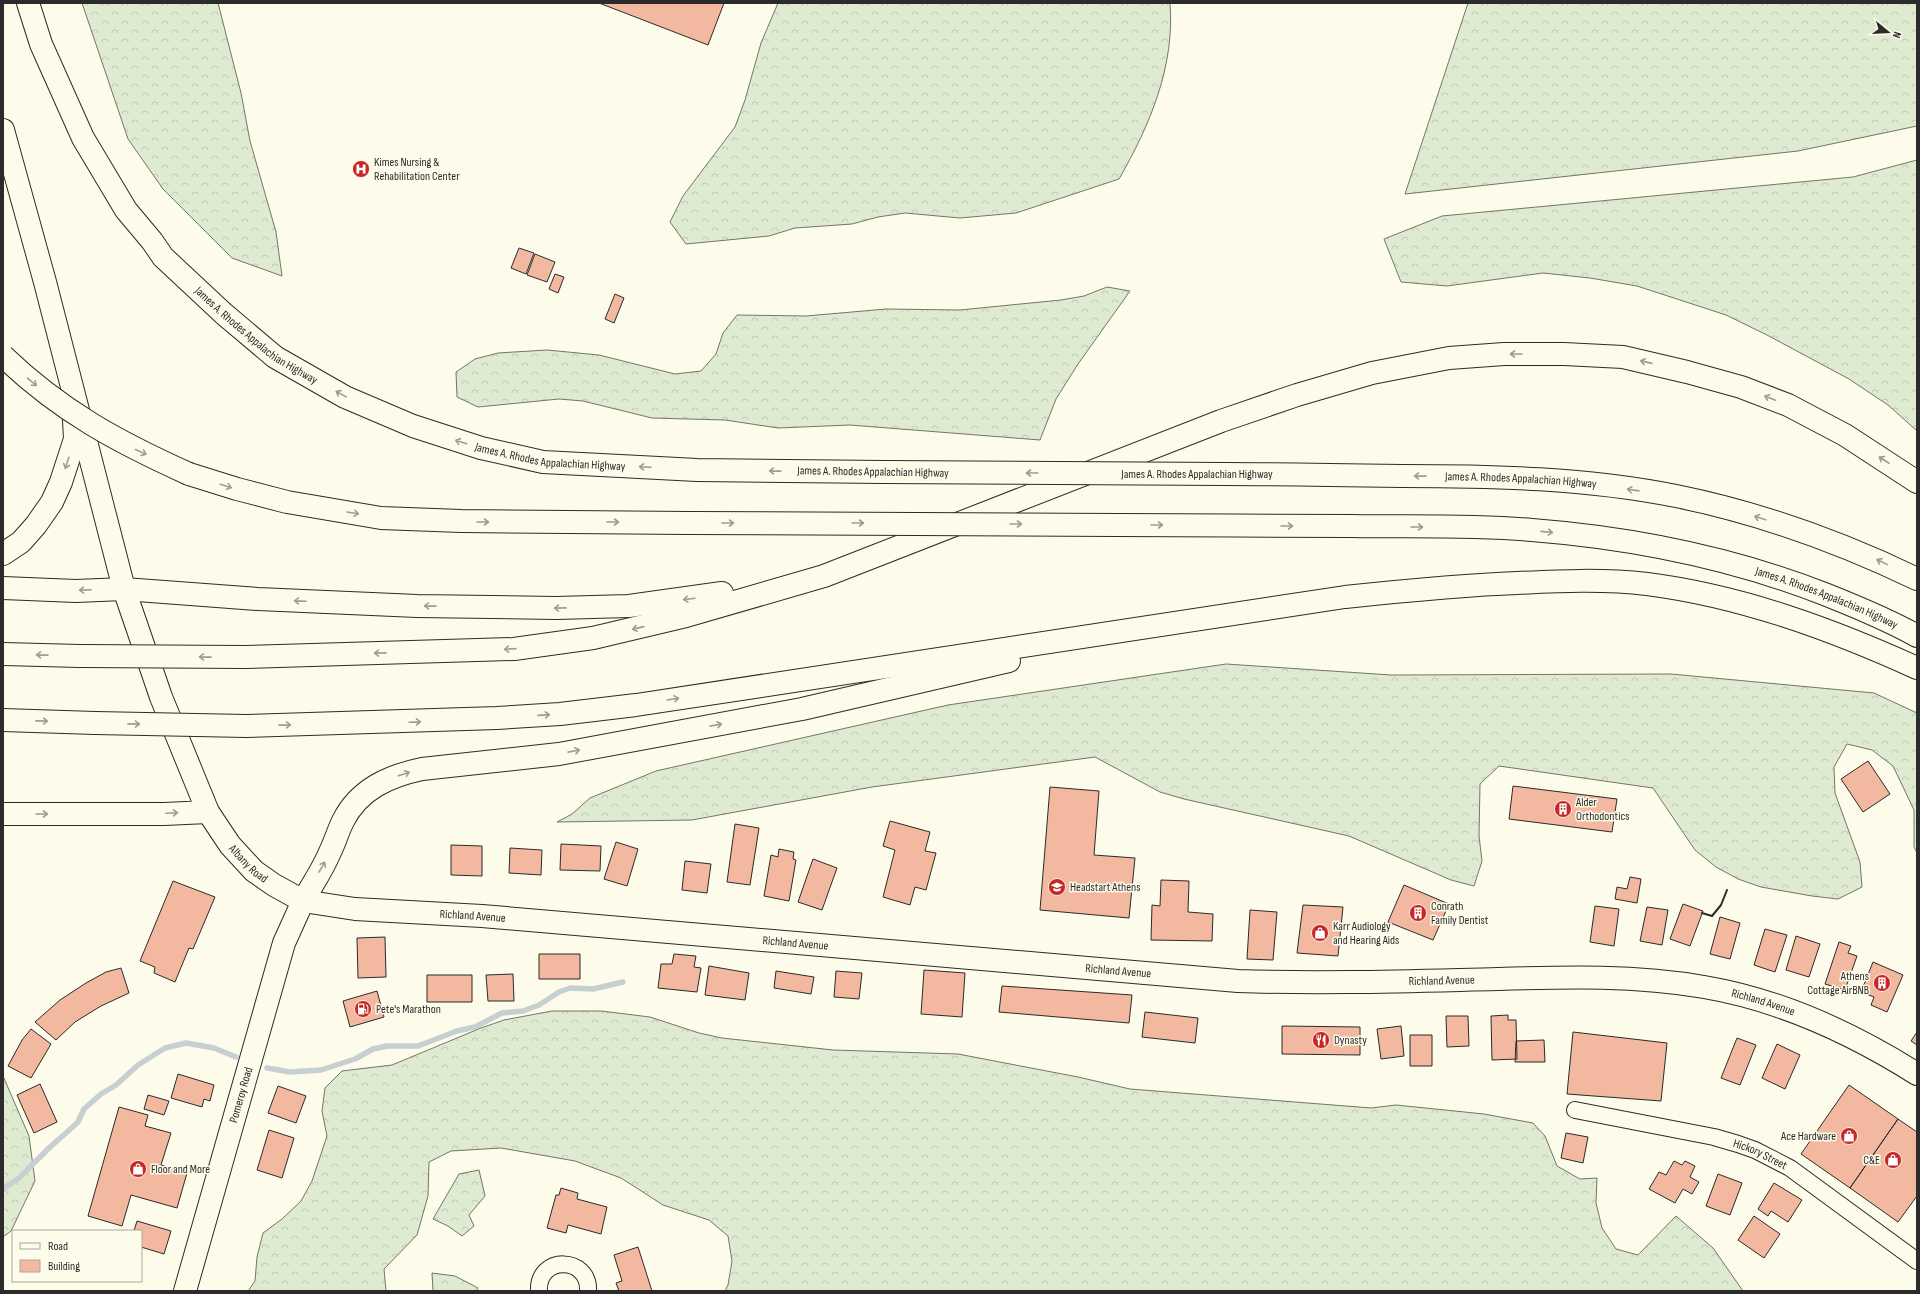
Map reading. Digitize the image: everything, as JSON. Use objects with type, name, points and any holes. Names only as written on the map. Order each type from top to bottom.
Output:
[{"type":"main road","name":"James A. Rhodes Appalachian Highway","points":[[28,3],[41,44],[83,138],[126,210],[152,241],[163,257],[224,314],[275,357],[346,397],[413,426],[481,448],[543,462],[697,470],[1470,476],[1535,479],[1604,486],[1675,496],[1740,511],[1805,532],[1870,556],[1917,579]]},
{"type":"main road","points":[[3,130],[74,397],[75,438],[58,489],[52,502],[36,525],[21,542],[3,554]]},
{"type":"main road","points":[[3,654],[244,657],[514,649],[593,638],[686,616],[824,576],[1221,421],[1297,395],[1372,373],[1449,358],[1504,354],[1564,354],[1623,357],[1687,372],[1741,387],[1788,405],[1845,435],[1917,482]]},
{"type":"main road","name":"James A. Rhodes Appalachian Highway","points":[[3,356],[32,383],[94,427],[137,451],[189,474],[237,489],[287,502],[381,518],[461,521],[689,523],[1118,524],[1468,527],[1532,530],[1597,537],[1663,547],[1726,561],[1783,578],[1848,604],[1917,636]]},
{"type":"main road","name":"Albany Road","points":[[74,397],[124,589],[161,697],[208,812],[230,845],[254,871],[274,885],[303,901]]},
{"type":"main road","points":[[3,588],[76,591],[124,589],[258,599],[417,606],[556,608],[629,606],[694,598],[824,576]]},
{"type":"main road","points":[[3,720],[246,726],[376,724],[560,714],[636,705],[1345,597],[1419,589],[1562,581],[1647,584],[1723,598],[1783,615],[1857,641],[1917,668]]},
{"type":"main road","name":"Pomeroy Road","points":[[185,1291],[284,943],[303,901],[330,853],[342,822],[352,805],[371,788],[408,772],[559,754],[802,709],[1180,621]]},
{"type":"main road","points":[[3,814],[164,814],[208,812]]},
{"type":"main road","name":"Richland Avenue","points":[[303,901],[354,909],[490,917],[1238,981],[1305,984],[1624,977],[1705,987],[1770,1003],[1812,1018],[1849,1034],[1917,1074]]},
{"type":"street","name":"Hickory Street","points":[[1575,1110],[1683,1130],[1738,1144],[1755,1150],[1790,1168],[1917,1261]]},
{"type":"street","points":[[539,1291],[541,1277],[546,1270],[562,1264],[570,1265],[583,1274],[587,1280],[588,1291]]},
{"type":"green space","points":[[82,3],[218,3],[241,93],[250,141],[276,232],[282,276],[232,258],[163,189],[128,139]]},
{"type":"green space","points":[[778,3],[1170,3],[1171,26],[1164,72],[1158,94],[1141,138],[1119,179],[1016,213],[960,218],[905,213],[878,217],[852,224],[795,228],[769,236],[686,244],[670,222],[683,196],[735,127],[745,100],[761,43]]},
{"type":"green space","points":[[1468,3],[1917,3],[1917,126],[1798,151],[1405,194]]},
{"type":"green space","points":[[1917,160],[1917,431],[1888,405],[1849,379],[1726,315],[1637,286],[1590,278],[1543,273],[1447,286],[1401,282],[1384,239],[1442,216],[1853,177]]},
{"type":"green space","points":[[1107,287],[1130,291],[1078,364],[1056,399],[1040,440],[850,425],[778,428],[725,420],[652,418],[583,401],[559,399],[478,407],[457,397],[456,372],[475,359],[498,353],[547,350],[599,355],[675,374],[701,371],[716,354],[723,333],[737,315],[806,316],[886,309],[960,310],[1061,300],[1084,296]]},
{"type":"green space","points":[[1226,664],[1391,675],[1671,674],[1874,693],[1917,713],[1917,853],[1914,847],[1914,810],[1893,766],[1872,750],[1847,744],[1834,767],[1835,793],[1860,862],[1862,887],[1838,899],[1761,887],[1738,879],[1716,867],[1695,850],[1653,788],[1499,766],[1480,784],[1479,836],[1482,861],[1474,886],[1451,880],[1349,836],[1184,799],[1160,792],[1095,757],[872,787],[692,820],[557,822],[572,814],[590,798],[656,771],[948,705]]},
{"type":"green space","points":[[552,1011],[601,1011],[650,1017],[699,1033],[722,1038],[833,1050],[958,1054],[1078,1077],[1130,1089],[1371,1108],[1396,1105],[1484,1114],[1533,1123],[1545,1136],[1557,1166],[1580,1179],[1597,1178],[1596,1203],[1602,1228],[1616,1249],[1638,1255],[1676,1216],[1713,1248],[1743,1291],[725,1291],[728,1285],[732,1261],[728,1236],[709,1220],[663,1205],[621,1178],[575,1161],[501,1148],[451,1151],[429,1162],[428,1196],[417,1235],[384,1269],[386,1291],[248,1291],[255,1281],[257,1257],[263,1233],[282,1219],[301,1201],[312,1181],[327,1136],[322,1111],[325,1088],[342,1071],[392,1065],[504,1020]]},
{"type":"green space","points":[[3,1076],[29,1136],[35,1181],[11,1231],[3,1237]]},
{"type":"green space","points":[[479,1170],[485,1196],[469,1215],[474,1226],[462,1236],[448,1226],[433,1219],[459,1174]]},
{"type":"green space","points":[[432,1273],[455,1276],[478,1288],[476,1291],[433,1291]]},
{"type":"building","points":[[599,3],[724,3],[708,45]]},
{"type":"building","points":[[519,248],[534,253],[526,274],[511,268]]},
{"type":"building","points":[[535,254],[555,262],[547,282],[527,275]]},
{"type":"building","points":[[555,274],[564,277],[558,293],[549,289]]},
{"type":"building","points":[[615,294],[624,298],[614,323],[605,319]]},
{"type":"building","points":[[1868,761],[1890,794],[1863,812],[1841,779]]},
{"type":"building","name":"Alder Orthodontics","points":[[1513,786],[1617,799],[1612,832],[1509,819]]},
{"type":"building","points":[[1050,787],[1099,791],[1094,855],[1135,858],[1129,918],[1040,910]]},
{"type":"building","points":[[890,821],[930,832],[925,851],[936,853],[926,890],[915,887],[910,905],[883,897],[895,850],[883,846]]},
{"type":"building","points":[[735,824],[759,828],[750,885],[727,882]]},
{"type":"building","points":[[616,842],[638,849],[627,886],[604,879]]},
{"type":"building","points":[[561,844],[601,846],[600,871],[560,870]]},
{"type":"building","points":[[451,845],[482,846],[482,876],[451,875]]},
{"type":"building","points":[[510,848],[542,850],[541,875],[509,873]]},
{"type":"building","points":[[779,849],[794,852],[793,859],[796,860],[789,901],[764,896],[771,855],[778,857]]},
{"type":"building","points":[[813,859],[837,868],[822,910],[798,902]]},
{"type":"building","points":[[685,861],[711,864],[707,893],[682,890]]},
{"type":"building","points":[[1630,877],[1641,879],[1637,903],[1615,899],[1617,887],[1627,889]]},
{"type":"building","points":[[1161,880],[1189,881],[1188,912],[1213,914],[1212,941],[1151,940],[1152,905],[1160,906]]},
{"type":"building","points":[[173,881],[215,897],[193,949],[189,948],[175,982],[154,973],[155,967],[140,961]]},
{"type":"building","name":"Conrath Family Dentist","points":[[1404,885],[1449,904],[1433,940],[1388,922]]},
{"type":"building","points":[[1683,904],[1703,911],[1690,946],[1670,939]]},
{"type":"building","name":"Karr Audiology and Hearing Aids","points":[[1303,905],[1343,907],[1338,956],[1297,953]]},
{"type":"building","points":[[1595,906],[1619,909],[1614,946],[1590,942]]},
{"type":"building","points":[[1647,907],[1668,910],[1662,945],[1640,941]]},
{"type":"building","points":[[1250,910],[1277,912],[1273,960],[1247,959]]},
{"type":"building","points":[[1720,917],[1740,923],[1730,959],[1710,954]]},
{"type":"building","points":[[1765,929],[1787,935],[1775,972],[1754,965]]},
{"type":"building","points":[[1796,936],[1820,944],[1809,977],[1786,970]]},
{"type":"building","points":[[385,937],[386,977],[358,978],[357,938]]},
{"type":"building","points":[[1839,942],[1851,946],[1848,953],[1857,956],[1845,990],[1825,984]]},
{"type":"building","points":[[539,954],[580,954],[580,979],[539,979]]},
{"type":"building","points":[[674,954],[696,956],[694,967],[701,968],[697,992],[658,988],[661,964],[672,964]]},
{"type":"building","name":"Athens Cottage AirBNB","points":[[1873,962],[1903,975],[1887,1012],[1871,1005],[1874,997],[1861,992]]},
{"type":"building","points":[[709,966],[749,973],[745,1000],[705,995]]},
{"type":"building","points":[[121,968],[129,993],[101,1006],[75,1022],[56,1040],[35,1022],[60,1000],[86,983],[106,972]]},
{"type":"building","points":[[924,970],[965,973],[962,1017],[921,1014]]},
{"type":"building","points":[[776,971],[814,977],[811,994],[774,988]]},
{"type":"building","points":[[836,971],[862,973],[859,999],[834,997]]},
{"type":"building","points":[[513,974],[514,1001],[488,1001],[486,975]]},
{"type":"building","points":[[427,975],[472,975],[472,1002],[427,1002]]},
{"type":"building","points":[[1002,986],[1132,995],[1129,1023],[999,1012]]},
{"type":"building","name":"Pete's Marathon","points":[[377,991],[384,1017],[350,1027],[343,1001]]},
{"type":"building","points":[[1145,1012],[1198,1018],[1195,1043],[1142,1037]]},
{"type":"building","points":[[1508,1015],[1508,1020],[1516,1020],[1517,1059],[1492,1060],[1491,1016]]},
{"type":"building","points":[[1446,1016],[1468,1016],[1469,1046],[1447,1047]]},
{"type":"building","name":"Dynasty","points":[[1282,1026],[1360,1027],[1360,1055],[1282,1054]]},
{"type":"building","points":[[1401,1026],[1404,1056],[1381,1059],[1377,1029]]},
{"type":"building","points":[[31,1029],[51,1044],[31,1078],[8,1066],[22,1040]]},
{"type":"building","points":[[1573,1032],[1667,1043],[1661,1101],[1567,1094]]},
{"type":"building","points":[[1917,1032],[1917,1045],[1911,1041]]},
{"type":"building","points":[[1410,1035],[1432,1035],[1432,1066],[1410,1066]]},
{"type":"building","points":[[1737,1038],[1756,1045],[1740,1085],[1721,1078]]},
{"type":"building","points":[[1544,1040],[1545,1062],[1515,1062],[1516,1041]]},
{"type":"building","points":[[1777,1044],[1800,1055],[1785,1089],[1762,1078]]},
{"type":"building","points":[[178,1074],[214,1085],[210,1101],[204,1099],[202,1107],[171,1098]]},
{"type":"building","points":[[40,1084],[57,1122],[34,1133],[17,1095]]},
{"type":"building","name":"Ace Hardware","points":[[1849,1085],[1898,1119],[1850,1188],[1801,1154]]},
{"type":"building","points":[[278,1086],[306,1096],[296,1123],[268,1113]]},
{"type":"building","points":[[148,1095],[169,1101],[164,1115],[144,1109]]},
{"type":"building","name":"Floor and More","points":[[119,1107],[148,1115],[145,1126],[171,1133],[161,1165],[187,1173],[177,1208],[131,1195],[122,1226],[88,1216]]},
{"type":"building","name":"C&E","points":[[1898,1119],[1917,1132],[1917,1196],[1898,1222],[1850,1188]]},
{"type":"building","points":[[269,1130],[294,1138],[282,1178],[257,1170]]},
{"type":"building","points":[[1566,1133],[1588,1137],[1583,1163],[1561,1158]]},
{"type":"building","points":[[1674,1161],[1682,1165],[1685,1161],[1695,1166],[1690,1177],[1699,1182],[1692,1194],[1683,1189],[1675,1203],[1649,1189],[1659,1172],[1666,1175]]},
{"type":"building","points":[[1718,1174],[1742,1183],[1730,1215],[1706,1206]]},
{"type":"building","points":[[1774,1183],[1802,1200],[1788,1222],[1771,1211],[1768,1216],[1758,1209]]},
{"type":"building","points":[[561,1188],[578,1193],[577,1199],[607,1207],[601,1234],[568,1225],[566,1233],[547,1228],[556,1195],[559,1195]]},
{"type":"building","points":[[1754,1216],[1780,1234],[1764,1258],[1738,1240]]},
{"type":"building","points":[[137,1221],[171,1231],[164,1254],[142,1247],[142,1230],[134,1230]]},
{"type":"building","points":[[638,1247],[652,1291],[619,1291],[616,1283],[622,1281],[614,1255]]},
{"type":"waterway","points":[[267,1068],[290,1072],[321,1070],[355,1059],[373,1049],[387,1046],[418,1046],[457,1031],[475,1027],[502,1013],[523,1011],[539,1005],[559,992],[570,988],[593,989],[623,982]]},
{"type":"waterway","points":[[3,1189],[19,1178],[78,1122],[84,1109],[101,1094],[116,1085],[138,1065],[165,1048],[186,1043],[214,1048],[236,1057]]},
{"type":"wall","points":[[1702,913],[1712,916],[1721,905],[1727,890]]},
{"type":"place","name":"Kimes Nursing & Rehabilitation Center","points":[[361,169]]},
{"type":"place","name":"Alder Orthodontics","points":[[1563,809]]},
{"type":"place","name":"Headstart Athens","points":[[1057,887]]},
{"type":"place","name":"Conrath Family Dentist","points":[[1418,913]]},
{"type":"place","name":"Karr Audiology and Hearing Aids","points":[[1320,933]]},
{"type":"place","name":"Athens Cottage AirBNB","points":[[1882,983]]},
{"type":"place","name":"Pete's Marathon","points":[[363,1009]]},
{"type":"place","name":"Dynasty","points":[[1321,1040]]},
{"type":"place","name":"Ace Hardware","points":[[1849,1136]]},
{"type":"place","name":"C&E","points":[[1893,1160]]},
{"type":"place","name":"Floor and More","points":[[138,1169]]}]
